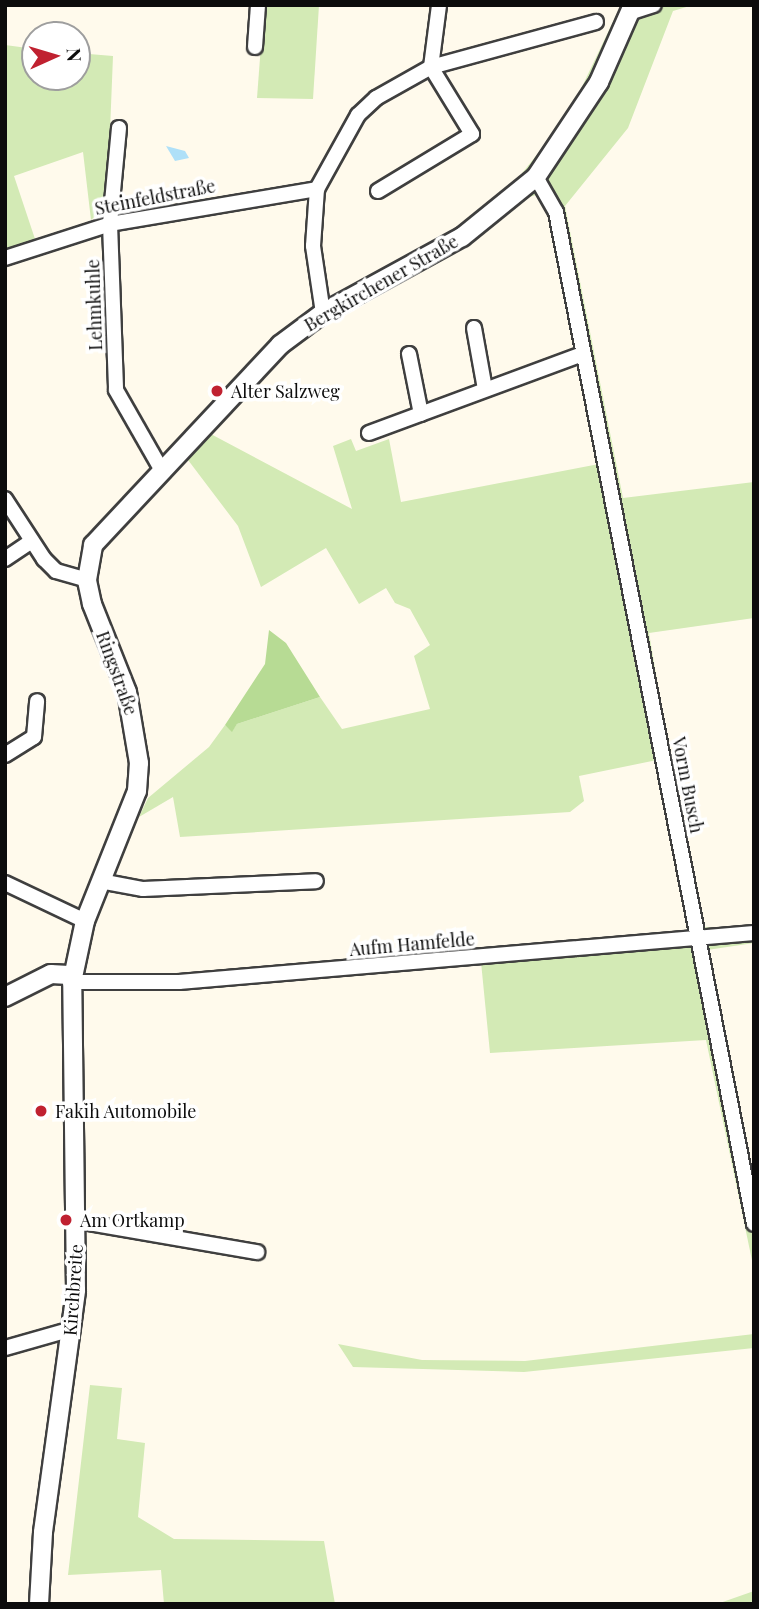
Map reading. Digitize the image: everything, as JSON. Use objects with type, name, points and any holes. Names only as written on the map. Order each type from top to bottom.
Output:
[{"type":"street","points":[[255,47],[258,5]]},
{"type":"street","points":[[379,191],[472,134],[431,67],[439,5]]},
{"type":"street","points":[[631,9],[654,5]]},
{"type":"street","name":"Bergkirchener Straße","points":[[87,580],[100,534],[252,371],[323,313],[462,237],[536,177],[599,82],[631,9]]},
{"type":"street","points":[[323,313],[313,246],[317,189],[358,115],[376,98],[431,67],[596,22]]},
{"type":"street","name":"Lehmkuhle","points":[[119,128],[110,224],[118,402],[160,467]]},
{"type":"street","name":"Vorm Busch","points":[[536,177],[553,201],[754,1224]]},
{"type":"street","name":"Steinfeldstraße","points":[[5,258],[110,224],[317,189]]},
{"type":"street","points":[[474,328],[485,389]]},
{"type":"street","points":[[409,354],[421,414]]},
{"type":"street","points":[[369,433],[583,355]]},
{"type":"street","points":[[5,499],[32,541],[56,571],[87,580]]},
{"type":"street","points":[[5,559],[32,541]]},
{"type":"street","name":"Ringstraße","points":[[73,979],[85,921],[137,791],[139,763],[127,692],[87,580]]},
{"type":"street","points":[[5,755],[34,737],[37,701]]},
{"type":"street","points":[[100,881],[143,889],[316,881]]},
{"type":"street","points":[[5,883],[85,921]]},
{"type":"street","name":"Aufm Hamfelde","points":[[73,979],[179,982],[698,940],[754,933]]},
{"type":"street","points":[[5,997],[51,974],[73,979]]},
{"type":"street","name":"Kirchbreite","points":[[39,1604],[43,1532],[72,1329],[76,1221],[73,979]]},
{"type":"street","points":[[76,1221],[257,1252]]},
{"type":"street","points":[[5,1348],[72,1329]]},
{"type":"green space","points":[[264,5],[319,5],[313,99],[257,98]]},
{"type":"green space","points":[[621,5],[693,5],[673,11],[628,128],[565,206],[623,498],[754,482],[754,618],[649,633],[699,927],[754,928],[754,943],[707,950],[754,1203],[754,1270],[706,1040],[490,1053],[481,962],[688,946],[690,923],[657,760],[579,776],[584,801],[570,812],[180,837],[173,797],[139,817],[148,798],[209,747],[225,725],[232,731],[237,724],[320,697],[342,729],[430,709],[414,656],[430,645],[410,609],[395,603],[386,588],[359,604],[326,548],[261,587],[238,526],[185,456],[207,432],[352,509],[333,446],[351,439],[356,451],[389,439],[401,502],[599,464],[549,207],[536,195],[526,198],[515,182],[568,116]]},
{"type":"green space","points":[[5,45],[21,47],[21,91],[91,91],[91,54],[113,56],[107,206],[91,220],[83,152],[14,176],[37,245],[5,256]]},
{"type":"green space","points":[[269,630],[286,643],[320,697],[237,724],[232,732],[225,725],[265,664]]},
{"type":"green space","points":[[754,1334],[754,1348],[524,1372],[353,1367],[338,1344],[422,1360],[525,1361]]},
{"type":"green space","points":[[90,1385],[122,1388],[117,1439],[145,1443],[138,1517],[174,1539],[324,1541],[335,1604],[164,1604],[161,1570],[68,1575]]},
{"type":"green space","points":[[754,1591],[754,1604],[717,1604]]},
{"type":"water","points":[[166,146],[185,151],[189,158],[175,161]]},
{"type":"place","name":"Alter Salzweg","points":[[217,391]]},
{"type":"place","name":"Fakih Automobile","points":[[41,1111]]},
{"type":"place","name":"Am Ortkamp","points":[[66,1220]]}]
